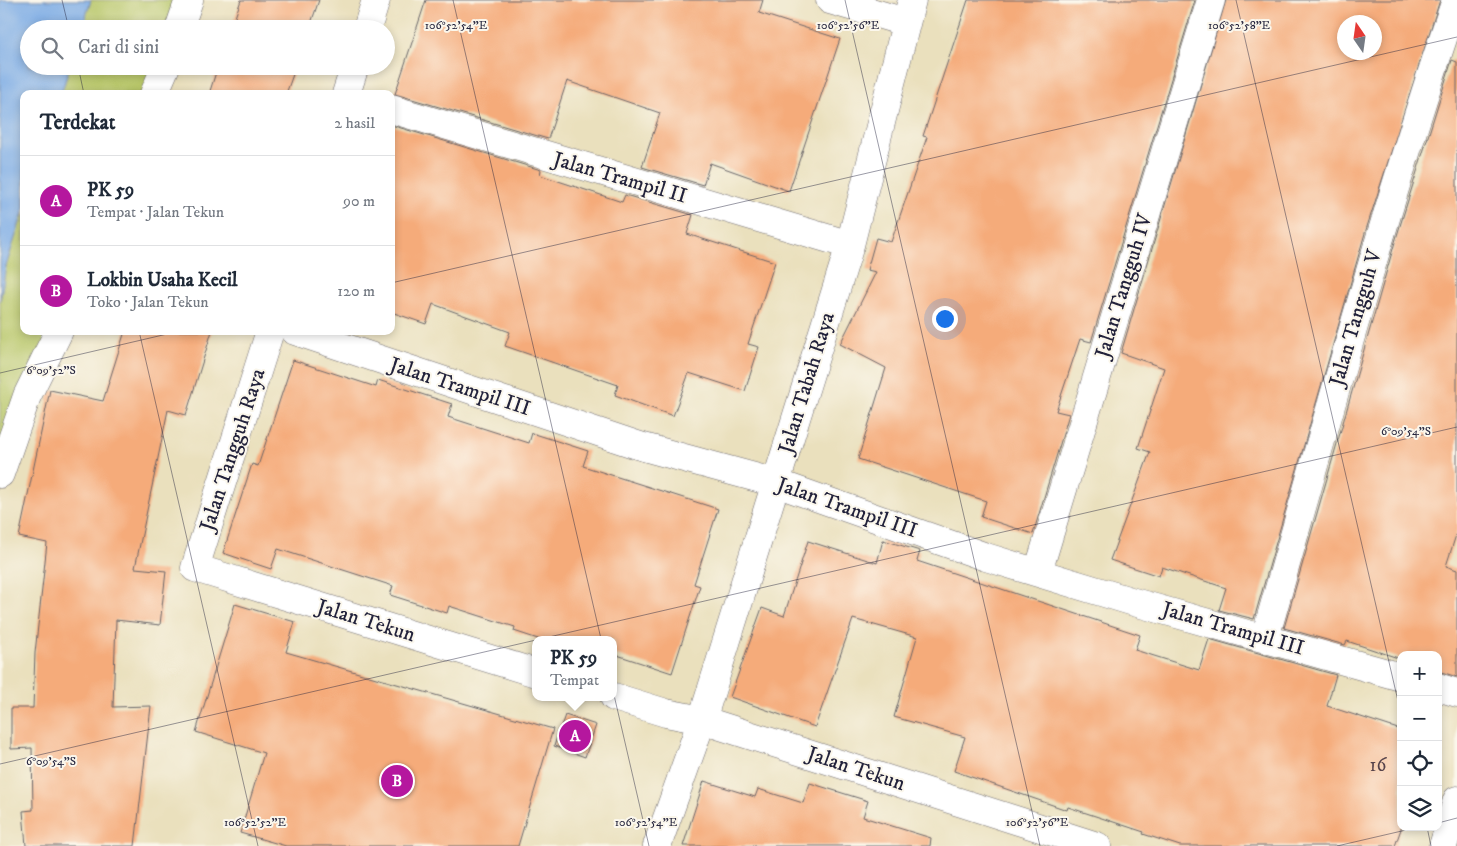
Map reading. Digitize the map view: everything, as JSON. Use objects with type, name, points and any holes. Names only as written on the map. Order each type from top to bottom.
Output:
[{"type":"street","points":[[182,20],[189,0]]},
{"type":"street","points":[[370,20],[376,0]]},
{"type":"street","points":[[830,0],[909,11]]},
{"type":"street","name":"Jalan Tangguh IV","points":[[1038,572],[1211,0]]},
{"type":"street","name":"Jalan Tangguh V","points":[[1265,638],[1366,280],[1415,118],[1456,0]]},
{"type":"street","name":"Jalan Tabah Raya","points":[[657,846],[702,720],[850,245],[909,11]]},
{"type":"street","points":[[156,90],[162,75]]},
{"type":"street","points":[[347,90],[352,75]]},
{"type":"street","name":"Jalan Trampil II","points":[[395,110],[850,245]]},
{"type":"street","points":[[0,474],[28,396],[58,335]]},
{"type":"street","name":"Jalan Tangguh Raya","points":[[195,568],[269,335]]},
{"type":"street","name":"Jalan Trampil III","points":[[307,335],[640,446],[776,483],[1038,572],[1134,602],[1397,676]]},
{"type":"street","name":"Jalan Tekun","points":[[195,568],[532,672]]},
{"type":"street","points":[[1442,688],[1457,693]]},
{"type":"street","name":"Jalan Tekun","points":[[617,698],[666,713],[702,720],[1097,846]]},
{"type":"street","points":[[1443,846],[1457,800]]},
{"type":"green space","points":[[91,0],[190,0],[182,20],[85,20]]},
{"type":"green space","points":[[67,75],[161,75],[155,90],[62,90]]},
{"type":"green space","points":[[20,222],[20,335],[58,335],[0,474],[0,301],[6,266]]},
{"type":"water","points":[[0,0],[91,0],[85,20],[20,20],[20,75],[67,75],[62,90],[20,90],[20,222],[6,266],[0,301]]},
{"type":"building","points":[[241,0],[319,0],[312,20],[234,20]]},
{"type":"building","points":[[426,0],[763,0],[759,13],[840,39],[789,191],[710,163],[703,185],[642,167],[660,113],[567,81],[548,139],[395,94]]},
{"type":"building","points":[[968,0],[1195,0],[1091,342],[1080,339],[1056,411],[1069,414],[1033,534],[981,517],[986,501],[858,459],[886,368],[840,344],[876,272],[867,270],[876,238],[891,242],[927,137],[923,136]]},
{"type":"building","points":[[1226,0],[1440,0],[1365,233],[1254,619],[1219,610],[1226,588],[1162,567],[1159,576],[1110,560],[1150,452],[1138,448],[1164,368],[1121,353]]},
{"type":"building","points":[[1452,60],[1457,62],[1457,532],[1446,566],[1457,570],[1457,677],[1442,672],[1442,651],[1397,651],[1397,658],[1347,641],[1345,645],[1284,628],[1395,242]]},
{"type":"building","points":[[215,75],[293,75],[287,90],[210,90]]},
{"type":"building","points":[[395,126],[541,170],[540,175],[622,202],[625,195],[693,215],[687,234],[775,262],[748,344],[759,347],[745,391],[689,373],[673,416],[615,395],[618,385],[505,346],[510,332],[433,304],[426,324],[395,313]]},
{"type":"building","points":[[124,335],[211,335],[186,415],[168,410],[135,568],[166,571],[160,625],[116,620],[113,707],[151,706],[135,846],[26,846],[23,811],[33,810],[32,748],[11,749],[11,708],[33,708],[35,653],[47,543],[19,537],[50,390],[103,401]]},
{"type":"building","points":[[293,360],[376,387],[378,380],[452,404],[448,417],[529,443],[532,433],[588,451],[583,466],[718,509],[694,584],[700,586],[672,673],[617,655],[617,636],[532,637],[514,631],[515,627],[449,606],[447,613],[390,595],[393,586],[278,549],[271,569],[223,553],[252,464],[258,466]]},
{"type":"building","points":[[883,540],[920,551],[917,561],[1140,635],[1135,650],[1199,670],[1209,639],[1336,675],[1327,706],[1397,729],[1397,831],[1400,831],[1395,846],[1180,846],[1143,834],[1144,832],[1068,807],[1067,810],[954,771],[965,737],[894,717],[917,637],[853,619],[815,727],[730,697],[762,608],[784,616],[808,541],[877,563]]},
{"type":"building","points":[[235,604],[295,622],[286,652],[553,729],[518,846],[286,846],[240,833],[264,753],[196,732]]},
{"type":"building","points":[[565,715],[596,725],[585,757],[554,746]]},
{"type":"building","points":[[704,781],[755,797],[758,789],[803,803],[810,783],[868,801],[863,817],[931,838],[930,846],[683,846]]},
{"type":"place","name":"PK 59","points":[[575,736]]},
{"type":"place","name":"Lokbin Usaha Kecil","points":[[397,781]]}]
